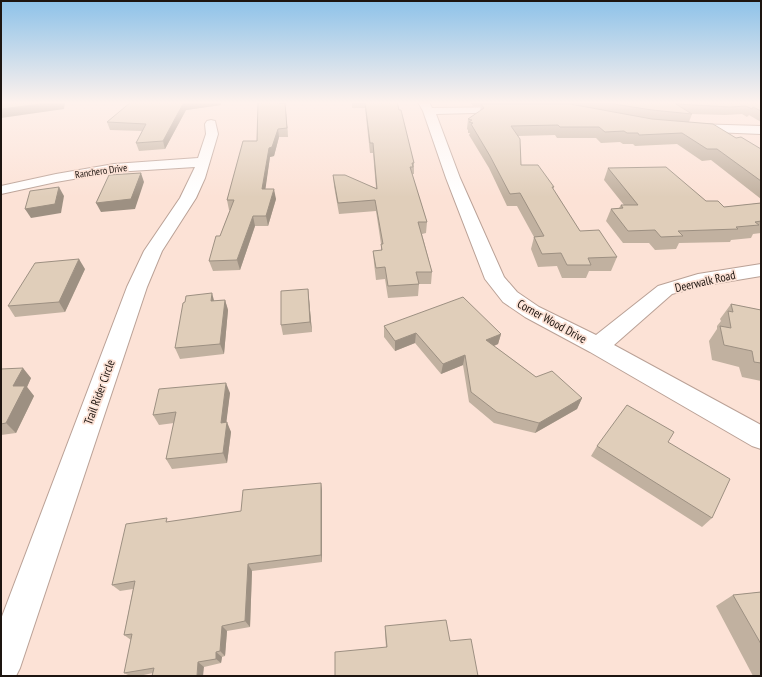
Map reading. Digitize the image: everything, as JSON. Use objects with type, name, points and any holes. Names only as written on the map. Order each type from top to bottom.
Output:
[{"type":"street","name":"Trail Rider Circle","points":[[1,668],[137,287],[153,251],[188,198],[203,162],[212,134]]},
{"type":"street","name":"Corner Wood Drive","points":[[436,134],[495,278],[510,297],[532,312],[598,346],[761,438]]},
{"type":"street","points":[[748,134],[761,142]]},
{"type":"street","name":"Ranchero Drive","points":[[1,190],[85,172],[203,162]]},
{"type":"street","name":"Deerwalk Road","points":[[598,346],[664,290],[698,280],[761,270]]},
{"type":"building","points":[[141,134],[167,134],[163,141],[136,143]]},
{"type":"building","points":[[257,134],[276,134],[272,147],[269,148],[262,189],[274,189],[266,216],[253,216],[237,260],[209,261],[216,236],[220,236],[234,200],[227,200],[243,141],[257,141]]},
{"type":"building","points":[[369,134],[407,134],[414,163],[412,163],[413,167],[410,167],[427,222],[418,222],[432,272],[416,272],[419,284],[388,286],[385,267],[376,268],[373,251],[382,250],[381,244],[383,244],[375,200],[338,203],[333,175],[345,175],[377,189],[373,143],[370,143]]},
{"type":"building","points":[[477,134],[516,134],[520,139],[521,165],[538,165],[554,187],[552,187],[580,231],[599,230],[617,257],[588,258],[591,265],[567,265],[561,253],[542,254],[534,237],[544,236],[520,193],[510,194]]},
{"type":"building","points":[[638,134],[669,134],[639,135]]},
{"type":"building","points":[[683,134],[729,134],[736,138],[741,137],[761,149],[761,181],[717,149],[707,149]]},
{"type":"building","points":[[666,167],[706,201],[718,201],[724,207],[761,203],[761,221],[755,222],[759,225],[736,227],[738,229],[678,231],[683,236],[661,237],[655,230],[628,231],[611,209],[623,208],[621,205],[638,205],[608,168]]},
{"type":"building","points":[[141,173],[131,199],[96,203],[109,175]]},
{"type":"building","points":[[59,187],[55,204],[25,209],[30,191]]},
{"type":"building","points":[[79,259],[59,302],[8,306],[35,263]]},
{"type":"building","points":[[308,289],[310,322],[281,325],[281,291]]},
{"type":"building","points":[[212,293],[211,301],[225,300],[220,344],[175,348],[183,303],[185,302],[186,296]]},
{"type":"building","points":[[463,297],[501,334],[486,340],[536,377],[552,371],[582,398],[539,423],[497,412],[471,392],[465,355],[443,364],[416,333],[395,341],[384,326]]},
{"type":"building","points":[[731,304],[761,310],[761,363],[754,362],[752,351],[724,345],[720,326],[731,328],[728,311],[733,312]]},
{"type":"building","points":[[23,368],[13,386],[25,386],[6,423],[1,424],[1,369]]},
{"type":"building","points":[[226,383],[221,423],[227,422],[223,453],[166,459],[176,412],[153,415],[159,389]]},
{"type":"building","points":[[627,405],[674,432],[668,442],[730,479],[712,518],[597,446]]},
{"type":"building","points":[[321,483],[321,555],[248,564],[245,621],[222,626],[220,651],[216,652],[216,659],[198,662],[197,676],[152,676],[154,668],[124,673],[132,634],[124,635],[135,581],[112,585],[126,524],[167,518],[166,522],[241,511],[243,490]]},
{"type":"building","points":[[761,592],[761,644],[733,595]]},
{"type":"building","points":[[446,620],[450,641],[471,639],[478,676],[335,676],[335,652],[387,647],[385,626]]}]
